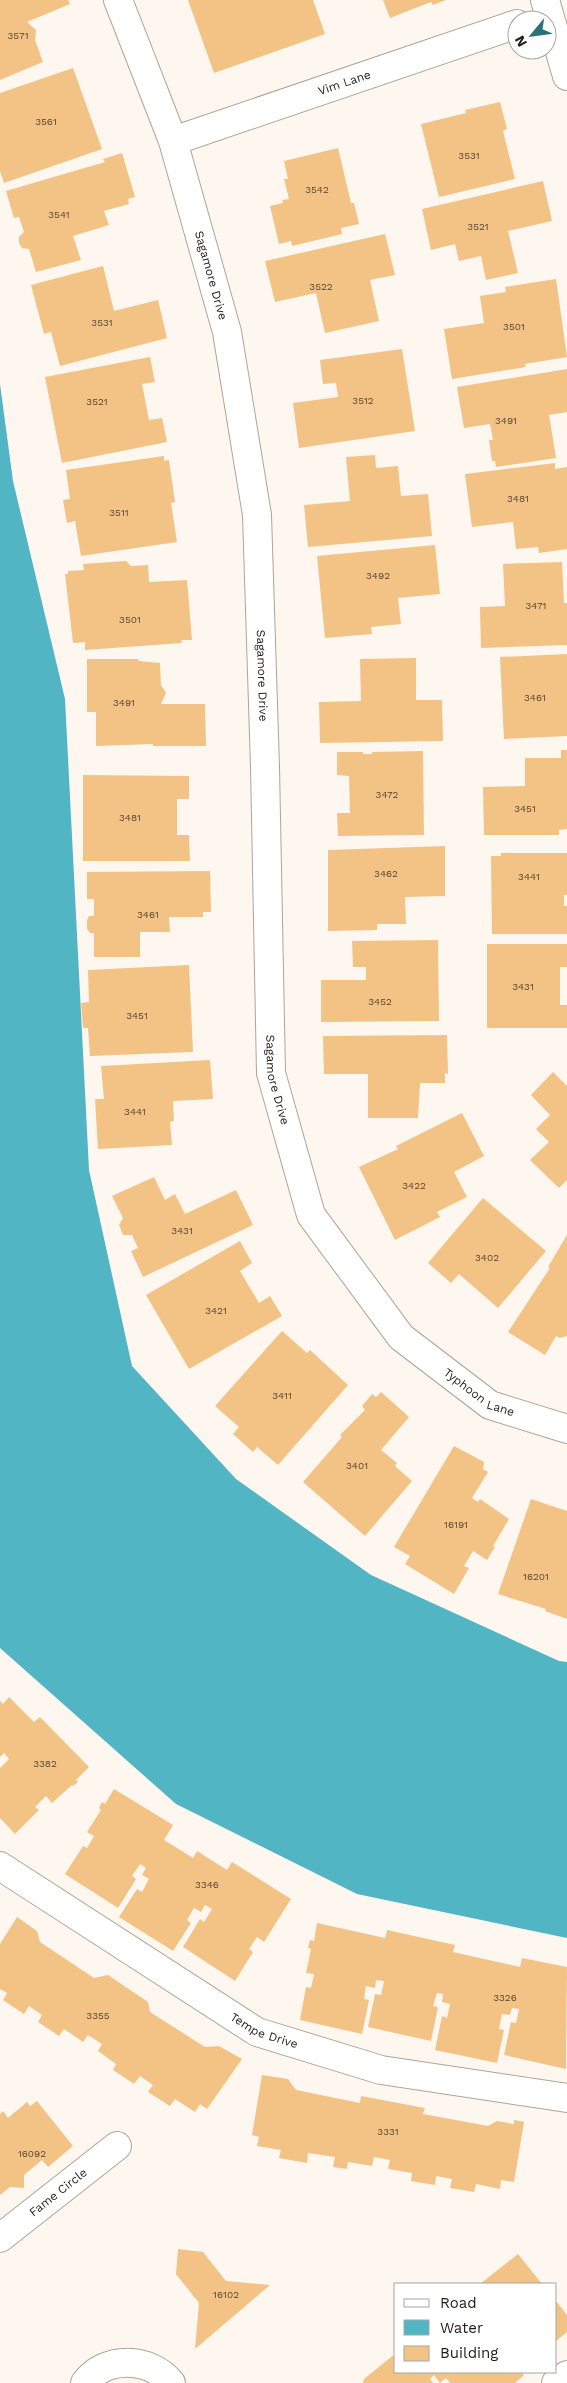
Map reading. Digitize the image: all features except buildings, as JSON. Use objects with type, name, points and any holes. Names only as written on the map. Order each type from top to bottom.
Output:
[{"type":"street","name":"Sagamore Drive","points":[[118,0],[173,141],[227,332],[257,515],[265,767],[271,1073],[311,1215],[401,1337]]},
{"type":"street","name":"Vim Lane","points":[[173,141],[507,27]]},
{"type":"street","points":[[557,51],[567,76]]},
{"type":"street","name":"Typhoon Lane","points":[[401,1337],[490,1404],[567,1430]]},
{"type":"street","name":"Tempe Drive","points":[[0,1866],[257,2032],[381,2070],[567,2098]]},
{"type":"street","name":"Fame Circle","points":[[0,2238],[117,2146]]},
{"type":"street","points":[[85,2383],[101,2369],[119,2363],[138,2362],[155,2369],[171,2383]]},
{"type":"street","points":[[556,2383],[567,2375]]},
{"type":"water","points":[[0,384],[13,481],[65,699],[89,1170],[132,1366],[236,1479],[371,1575],[559,1661],[567,1662],[567,1938],[357,1894],[176,1804],[0,1648]]}]
